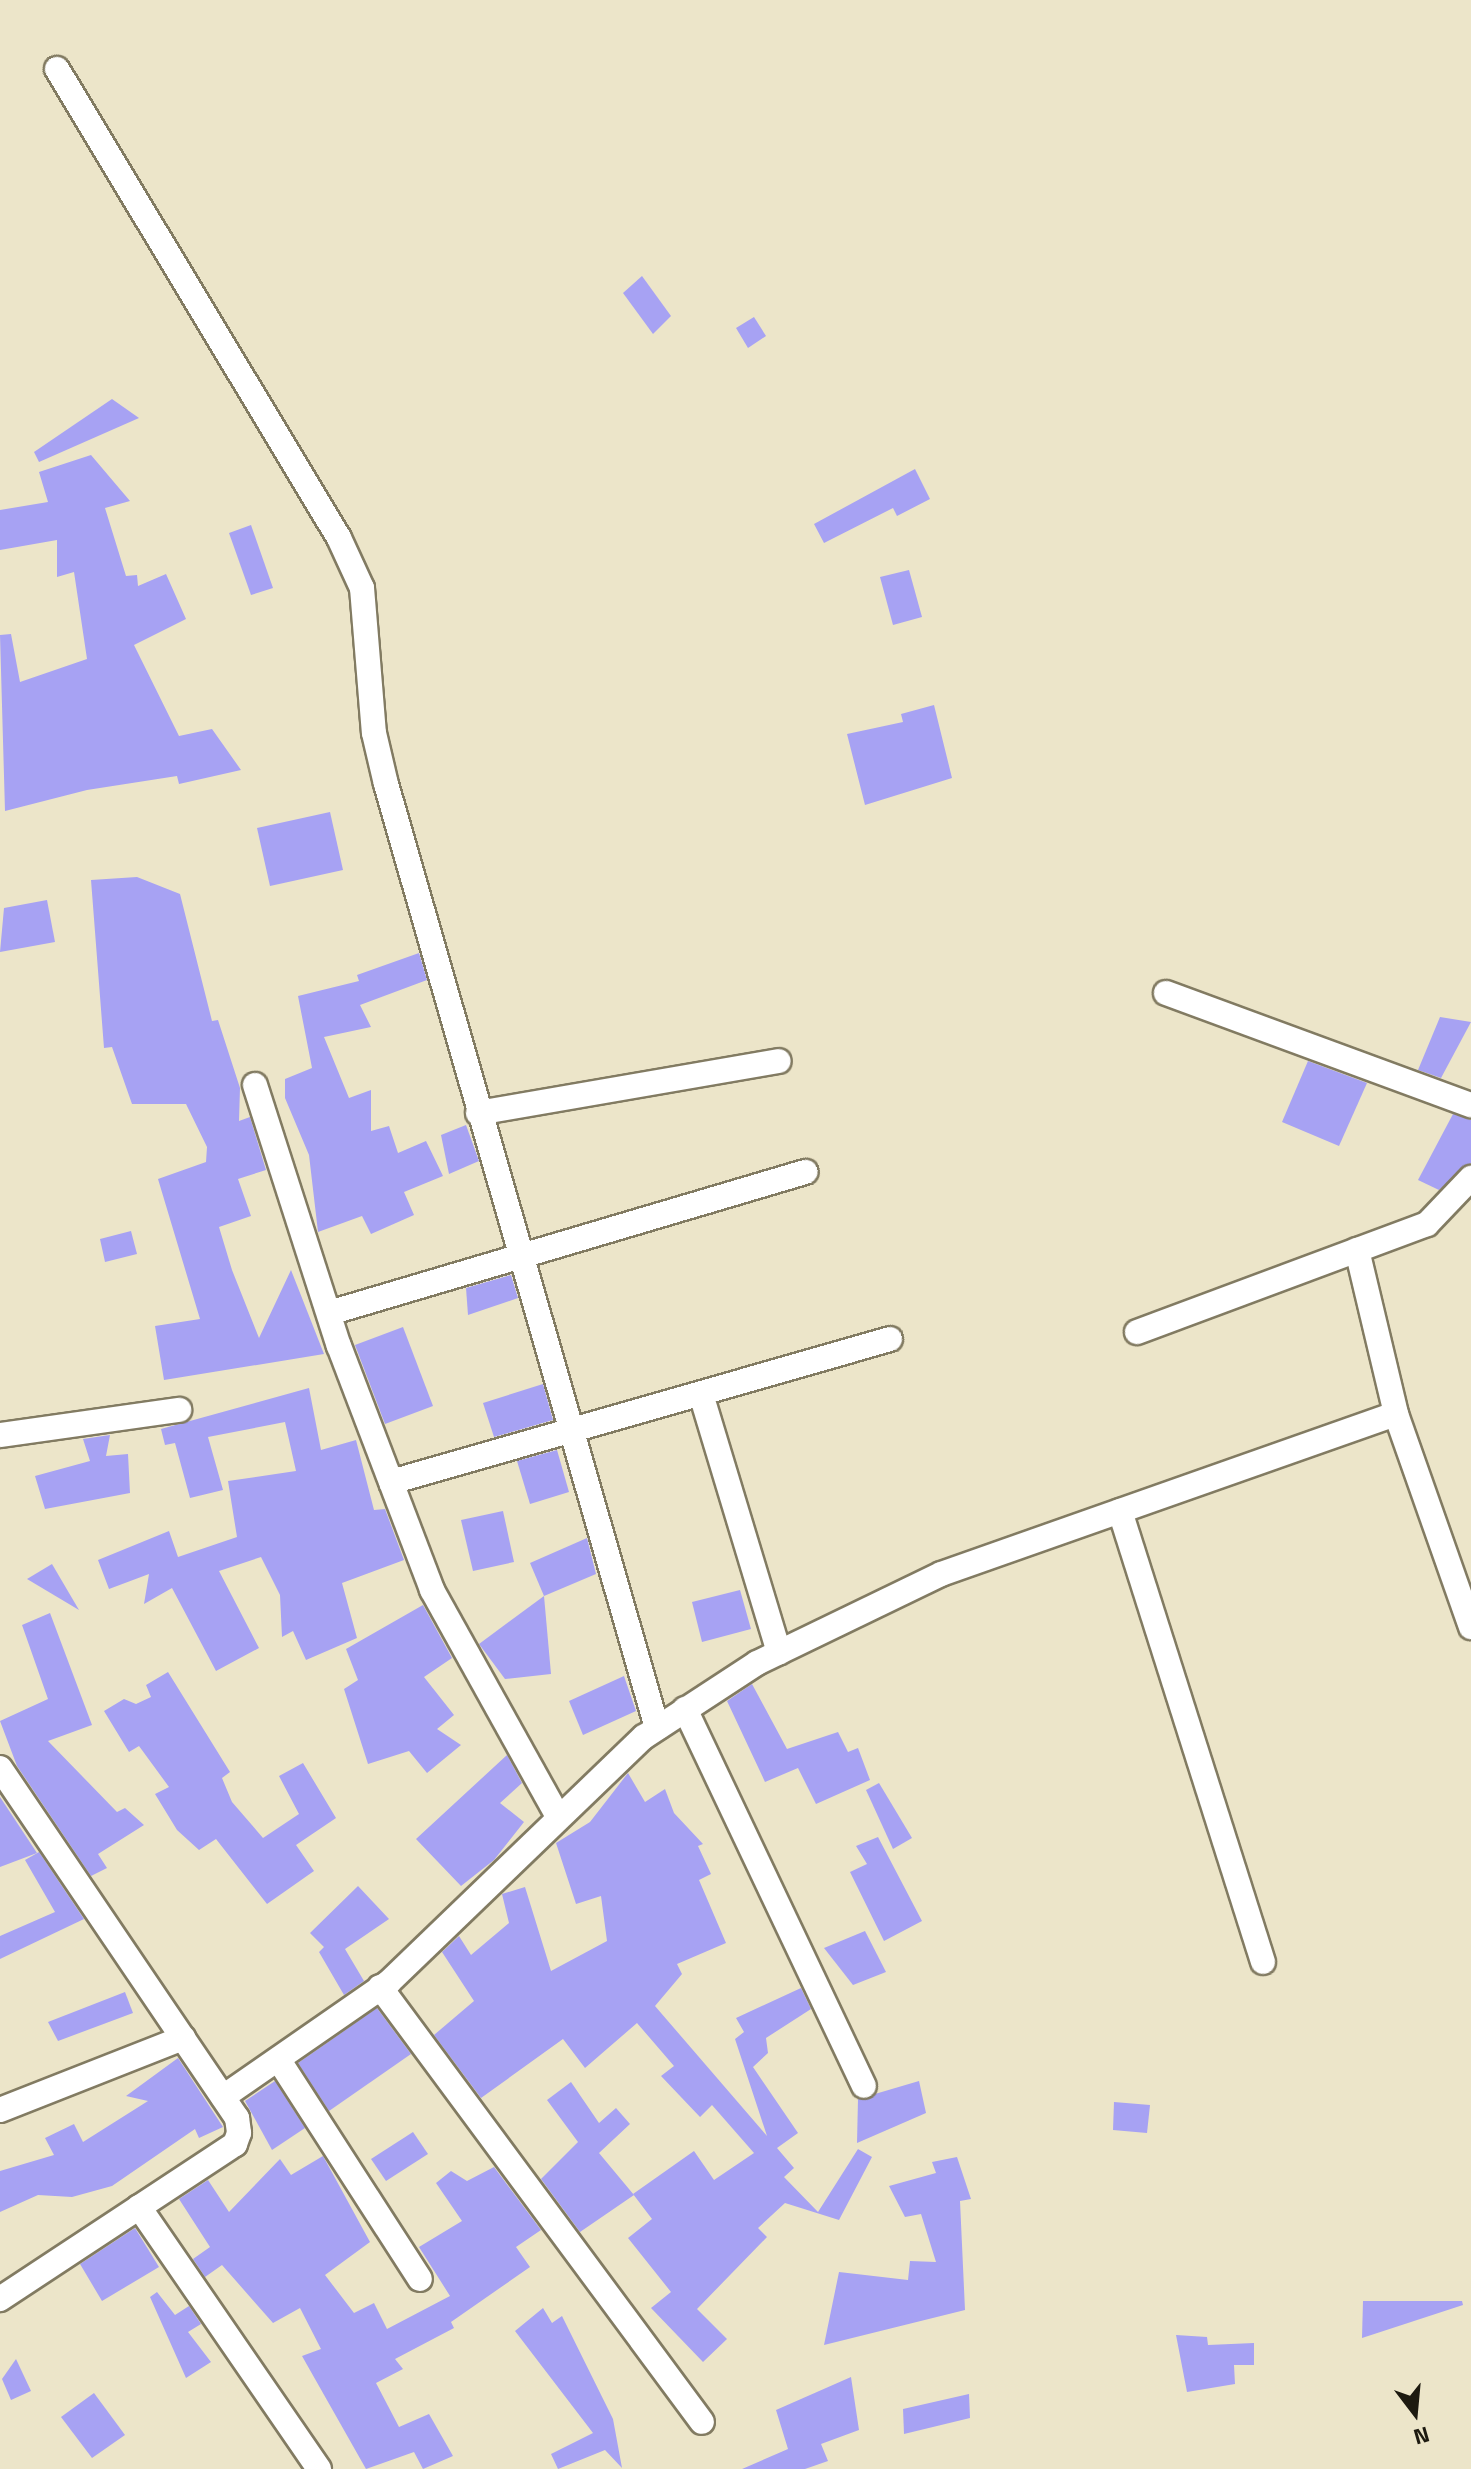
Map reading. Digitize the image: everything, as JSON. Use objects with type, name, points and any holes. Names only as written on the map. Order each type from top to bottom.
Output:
[{"type":"street","points":[[57,69],[339,538],[362,588],[374,733],[518,1257],[657,1728]]},
{"type":"street","points":[[1166,993],[1471,1105]]},
{"type":"street","points":[[478,1113],[779,1061]]},
{"type":"street","points":[[255,1085],[329,1313],[432,1590],[558,1816]]},
{"type":"street","points":[[329,1313],[806,1172]]},
{"type":"street","points":[[1137,1332],[1427,1224],[1471,1178]]},
{"type":"street","points":[[1357,1250],[1396,1414],[1471,1627]]},
{"type":"street","points":[[391,1482],[890,1339]]},
{"type":"street","points":[[701,1394],[779,1652]]},
{"type":"street","points":[[0,1435],[179,1410]]},
{"type":"street","points":[[223,2097],[280,2062],[380,1987],[558,1816],[657,1728],[779,1652],[941,1574],[1396,1414]]},
{"type":"street","points":[[1120,1511],[1263,1962]]},
{"type":"street","points":[[685,1709],[864,2086]]},
{"type":"street","points":[[0,1768],[237,2118],[235,2144],[0,2299]]},
{"type":"street","points":[[380,1987],[702,2422]]},
{"type":"street","points":[[0,2110],[183,2038]]},
{"type":"street","points":[[280,2062],[420,2279]]},
{"type":"street","points":[[139,2207],[319,2469]]},
{"type":"building","points":[[642,276],[671,316],[653,334],[623,293]]},
{"type":"building","points":[[754,317],[766,336],[748,348],[736,328]]},
{"type":"building","points":[[112,399],[139,418],[39,462],[34,452]]},
{"type":"building","points":[[91,455],[130,501],[105,508],[126,576],[137,575],[138,586],[166,574],[186,619],[134,645],[179,736],[212,729],[241,770],[179,784],[177,776],[87,790],[5,811],[0,635],[11,634],[20,682],[87,659],[74,572],[57,577],[57,540],[0,550],[0,510],[48,502],[39,472]]},
{"type":"building","points":[[915,469],[930,499],[897,516],[893,508],[824,543],[814,524]]},
{"type":"building","points":[[251,525],[273,588],[251,595],[229,533]]},
{"type":"building","points":[[909,570],[922,617],[893,625],[880,577]]},
{"type":"building","points":[[934,705],[952,778],[865,805],[847,734],[903,722],[901,714]]},
{"type":"building","points":[[330,812],[343,870],[270,886],[257,828]]},
{"type":"building","points":[[137,877],[180,894],[212,1021],[218,1020],[240,1088],[239,1121],[250,1117],[266,1170],[238,1179],[251,1216],[219,1227],[232,1270],[259,1338],[291,1270],[324,1354],[164,1380],[155,1326],[200,1319],[158,1179],[206,1162],[207,1147],[186,1104],[132,1104],[112,1047],[104,1048],[91,880]]},
{"type":"building","points":[[47,900],[55,942],[0,952],[4,908]]},
{"type":"building","points":[[419,953],[427,980],[360,1005],[371,1027],[324,1037],[349,1098],[371,1090],[371,1131],[389,1126],[398,1153],[426,1141],[443,1176],[404,1192],[414,1215],[371,1234],[362,1216],[318,1232],[309,1155],[285,1098],[285,1079],[312,1068],[298,996],[359,981],[357,975]]},
{"type":"building","points":[[1440,1017],[1471,1022],[1441,1078],[1418,1070]]},
{"type":"building","points":[[1308,1061],[1367,1083],[1339,1146],[1282,1122]]},
{"type":"building","points":[[1453,1114],[1471,1120],[1471,1163],[1439,1190],[1418,1180]]},
{"type":"building","points":[[466,1125],[479,1161],[449,1174],[441,1135]]},
{"type":"building","points":[[131,1231],[137,1254],[105,1262],[100,1239]]},
{"type":"building","points":[[511,1275],[518,1298],[468,1315],[466,1288]]},
{"type":"building","points":[[403,1327],[433,1406],[385,1424],[355,1345]]},
{"type":"building","points":[[543,1384],[553,1420],[494,1437],[483,1403]]},
{"type":"building","points":[[309,1388],[321,1450],[356,1440],[374,1510],[385,1509],[404,1560],[342,1583],[357,1638],[306,1660],[293,1631],[282,1637],[280,1595],[261,1557],[219,1571],[259,1648],[216,1671],[172,1588],[144,1604],[149,1574],[109,1589],[98,1560],[169,1531],[178,1557],[237,1537],[228,1481],[296,1471],[285,1422],[208,1437],[223,1490],[190,1498],[175,1443],[165,1445],[161,1429]]},
{"type":"building","points":[[110,1435],[106,1456],[128,1454],[130,1493],[45,1509],[35,1476],[90,1461],[83,1439]]},
{"type":"building","points":[[557,1450],[569,1492],[530,1504],[517,1461]]},
{"type":"building","points":[[503,1511],[514,1562],[473,1571],[461,1520]]},
{"type":"building","points":[[587,1538],[596,1574],[544,1596],[530,1563]]},
{"type":"building","points":[[52,1564],[79,1610],[27,1579]]},
{"type":"building","points":[[740,1590],[751,1629],[702,1642],[692,1602]]},
{"type":"building","points":[[544,1596],[551,1674],[505,1679],[479,1644]]},
{"type":"building","points":[[423,1605],[452,1658],[424,1677],[454,1715],[437,1729],[461,1745],[427,1773],[409,1751],[368,1764],[344,1689],[358,1680],[346,1649]]},
{"type":"building","points":[[50,1613],[92,1725],[48,1741],[117,1812],[125,1808],[144,1825],[98,1854],[107,1868],[91,1876],[17,1766],[0,1721],[48,1699],[22,1625]]},
{"type":"building","points":[[168,1672],[230,1772],[222,1778],[232,1802],[263,1838],[299,1814],[279,1776],[303,1763],[336,1818],[296,1845],[314,1871],[267,1904],[216,1839],[199,1850],[177,1830],[155,1794],[169,1787],[139,1746],[129,1752],[104,1711],[124,1699],[136,1704],[151,1697],[146,1685]]},
{"type":"building","points":[[624,1676],[636,1711],[583,1735],[569,1701]]},
{"type":"building","points":[[752,1684],[787,1749],[838,1732],[848,1752],[858,1748],[870,1780],[816,1804],[798,1768],[765,1782],[727,1701]]},
{"type":"building","points":[[507,1755],[522,1783],[500,1803],[524,1822],[494,1860],[461,1886],[416,1839]]},
{"type":"building","points":[[628,1773],[645,1802],[665,1789],[674,1813],[703,1844],[698,1846],[711,1874],[699,1880],[726,1943],[677,1964],[682,1974],[655,2006],[767,2136],[735,2039],[744,2032],[736,2018],[801,1988],[811,2009],[766,2038],[768,2053],[753,2067],[798,2133],[777,2148],[794,2168],[784,2177],[818,2212],[858,2149],[872,2157],[839,2220],[785,2203],[758,2228],[767,2237],[697,2309],[727,2339],[703,2362],[651,2308],[671,2292],[628,2238],[652,2219],[633,2194],[694,2151],[714,2180],[754,2153],[712,2105],[700,2117],[661,2076],[674,2066],[637,2023],[585,2068],[563,2039],[481,2098],[434,2035],[474,2001],[442,1952],[459,1936],[471,1955],[509,1923],[502,1894],[525,1887],[551,1971],[607,1941],[601,1896],[576,1904],[556,1843],[590,1822]]},
{"type":"building","points":[[879,1783],[912,1838],[893,1849],[866,1790]]},
{"type":"building","points":[[0,1797],[37,1853],[0,1867]]},
{"type":"building","points":[[878,1837],[922,1921],[884,1941],[850,1872],[867,1864],[856,1846]]},
{"type":"building","points":[[39,1852],[84,1919],[0,1959],[0,1936],[55,1912],[25,1860]]},
{"type":"building","points":[[358,1886],[389,1919],[345,1949],[364,1981],[344,1995],[319,1952],[324,1947],[310,1933]]},
{"type":"building","points":[[865,1931],[886,1972],[853,1985],[824,1948]]},
{"type":"building","points":[[125,1992],[133,2013],[58,2041],[48,2022]]},
{"type":"building","points":[[377,2008],[411,2054],[329,2111],[298,2063]]},
{"type":"building","points":[[178,2058],[223,2127],[199,2138],[195,2129],[112,2186],[72,2197],[38,2195],[0,2212],[0,2171],[54,2155],[45,2138],[74,2124],[83,2142],[148,2101],[126,2096]]},
{"type":"building","points":[[275,2081],[305,2128],[272,2150],[245,2101]]},
{"type":"building","points":[[919,2081],[926,2113],[857,2143],[858,2099]]},
{"type":"building","points":[[571,2082],[599,2123],[616,2108],[630,2124],[599,2153],[634,2195],[580,2232],[541,2179],[578,2142],[547,2100]]},
{"type":"building","points":[[1114,2102],[1150,2105],[1147,2133],[1113,2130]]},
{"type":"building","points":[[413,2132],[428,2154],[386,2181],[371,2159]]},
{"type":"building","points":[[323,2156],[370,2242],[325,2275],[354,2313],[374,2303],[387,2329],[450,2296],[419,2247],[462,2221],[436,2183],[451,2171],[467,2181],[494,2167],[541,2230],[516,2247],[530,2267],[451,2322],[454,2328],[395,2359],[403,2369],[376,2383],[399,2427],[429,2414],[453,2456],[423,2469],[414,2452],[366,2469],[302,2356],[321,2349],[300,2308],[273,2323],[222,2265],[205,2277],[193,2259],[210,2247],[179,2199],[208,2180],[229,2212],[280,2159],[291,2175]]},
{"type":"building","points":[[957,2157],[971,2199],[960,2201],[965,2310],[824,2345],[839,2272],[908,2280],[910,2261],[936,2262],[921,2214],[905,2217],[889,2186],[936,2173],[932,2162]]},
{"type":"building","points":[[135,2228],[159,2267],[102,2301],[80,2264]]},
{"type":"building","points":[[157,2292],[175,2315],[189,2306],[201,2324],[188,2332],[211,2362],[186,2378],[150,2297]]},
{"type":"building","points":[[1363,2301],[1462,2301],[1463,2305],[1362,2338]]},
{"type":"building","points":[[543,2308],[552,2323],[562,2316],[613,2419],[622,2468],[605,2450],[558,2469],[551,2454],[593,2433],[515,2331]]},
{"type":"building","points":[[1176,2335],[1207,2337],[1208,2345],[1254,2343],[1254,2365],[1234,2365],[1235,2384],[1187,2392]]},
{"type":"building","points":[[16,2359],[31,2391],[11,2400],[2,2379]]},
{"type":"building","points":[[851,2377],[859,2430],[821,2444],[828,2461],[805,2469],[742,2469],[788,2449],[776,2410]]},
{"type":"building","points":[[94,2393],[125,2435],[92,2458],[61,2417]]},
{"type":"building","points":[[969,2394],[970,2418],[904,2434],[903,2409]]}]
